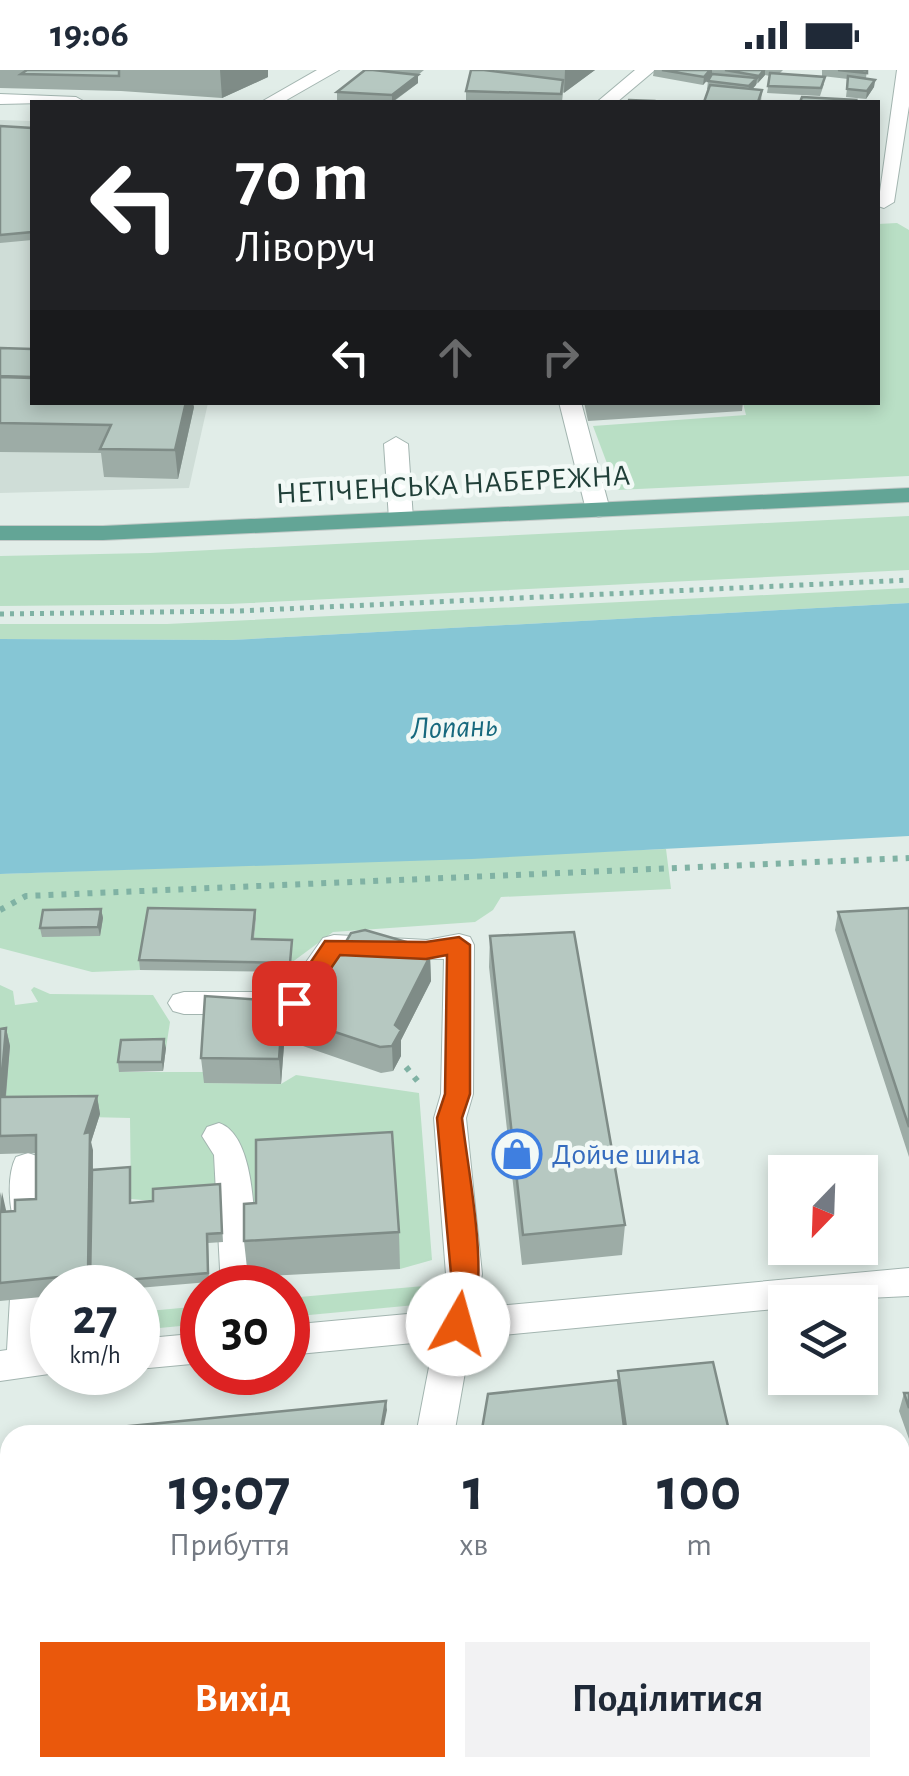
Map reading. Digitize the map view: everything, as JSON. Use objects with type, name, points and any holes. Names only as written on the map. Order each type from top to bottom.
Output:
[{"type":"main road","name":"НЕТІЧЕНСЬКА НАБЕРЕЖНА","points":[[0,532],[103,532],[909,495]]},
{"type":"street","points":[[274,100],[330,70]]},
{"type":"street","points":[[608,100],[646,70]]},
{"type":"street","points":[[886,204],[906,70]]},
{"type":"street","points":[[0,99],[30,100]]},
{"type":"street","points":[[571,405],[598,510]]},
{"type":"street","points":[[396,444],[401,519]]},
{"type":"street","points":[[184,1003],[294,1003],[334,946],[426,950],[459,945],[457,1094],[450,1118],[464,1274],[437,1425]]},
{"type":"street","points":[[219,1136],[231,1153],[238,1265]]},
{"type":"street","points":[[28,1166],[29,1218]]},
{"type":"street","points":[[310,1338],[909,1282]]},
{"type":"street","points":[[26,1364],[28,1298]]},
{"type":"path","points":[[0,614],[239,611],[909,580]]},
{"type":"path","points":[[0,910],[26,896],[909,858]]},
{"type":"shaded area","points":[[0,120],[30,121],[30,405],[208,405],[189,488],[0,493]]},
{"type":"green space","points":[[897,223],[909,230],[909,476],[617,490],[593,426],[746,415],[744,405],[880,405],[880,224]]},
{"type":"green space","points":[[909,516],[909,570],[229,604],[0,606],[0,556],[150,553]]},
{"type":"green space","points":[[909,588],[909,603],[231,640],[0,639],[0,624],[167,624]]},
{"type":"green space","points":[[666,849],[671,889],[501,897],[493,910],[475,922],[333,932],[291,963],[292,949],[253,949],[256,919],[150,917],[140,970],[92,972],[0,948],[0,874]]},
{"type":"green space","points":[[0,985],[13,991],[15,1005],[38,1002],[31,990],[34,987],[50,994],[153,995],[170,1022],[166,1048],[122,1049],[120,1072],[205,1072],[205,1083],[281,1084],[296,1075],[419,1093],[432,1260],[400,1269],[260,1203],[242,1209],[131,1199],[130,1118],[4,1115],[10,1047],[0,1047]]},
{"type":"green space","points":[[424,1286],[426,1304],[310,1315],[310,1296]]},
{"type":"green space","points":[[180,1308],[180,1326],[160,1328],[160,1310]]},
{"type":"water","name":"Лопань","points":[[909,603],[909,836],[472,859],[0,874],[0,639],[231,640]]},
{"type":"building","points":[[27,70],[119,70],[119,76],[21,74]]},
{"type":"building","points":[[365,70],[418,75],[392,95],[337,92]]},
{"type":"building","points":[[471,70],[563,80],[561,94],[466,91]]},
{"type":"building","points":[[662,70],[710,70],[704,77]]},
{"type":"building","points":[[725,70],[764,70],[759,76]]},
{"type":"building","points":[[770,73],[825,77],[821,88],[768,86]]},
{"type":"building","points":[[712,74],[757,78],[749,86],[708,81]]},
{"type":"building","points":[[848,76],[875,80],[867,91],[847,89]]},
{"type":"building","points":[[710,85],[762,90],[759,100],[705,100]]},
{"type":"building","points":[[802,97],[856,100],[801,100]]},
{"type":"building","points":[[0,126],[30,128],[30,232],[0,235]]},
{"type":"building","points":[[0,348],[30,349],[30,377],[0,376]]},
{"type":"building","points":[[0,377],[30,378],[30,405],[185,405],[175,450],[100,449],[111,425],[0,423]]},
{"type":"building","points":[[148,908],[255,910],[252,939],[292,940],[290,963],[139,960]]},
{"type":"building","points":[[909,908],[909,1127],[838,912]]},
{"type":"building","points":[[101,909],[98,927],[40,928],[43,910]]},
{"type":"building","points":[[365,930],[424,947],[430,956],[395,1025],[401,1030],[392,1046],[380,1047],[302,1021],[282,1020],[279,1059],[201,1058],[205,996],[310,1003],[351,933]]},
{"type":"building","points":[[574,932],[625,1225],[523,1235],[490,936]]},
{"type":"building","points":[[6,1028],[0,1097],[0,1029]]},
{"type":"building","points":[[164,1039],[162,1062],[118,1062],[121,1040]]},
{"type":"building","points":[[97,1096],[85,1133],[90,1132],[88,1265],[30,1265],[30,1280],[0,1283],[0,1212],[15,1211],[15,1200],[36,1199],[36,1135],[0,1136],[0,1097]]},
{"type":"building","points":[[392,1132],[399,1232],[244,1241],[244,1204],[256,1203],[256,1140]]},
{"type":"building","points":[[130,1167],[130,1203],[153,1201],[153,1189],[220,1184],[222,1233],[207,1234],[208,1265],[180,1265],[180,1275],[160,1277],[160,1265],[90,1265],[92,1170]]},
{"type":"building","points":[[713,1362],[728,1425],[626,1425],[618,1371]]},
{"type":"building","points":[[618,1380],[624,1425],[483,1425],[488,1394]]},
{"type":"building","points":[[386,1401],[382,1425],[140,1425]]},
{"type":"place","name":"Дойче шина","points":[[517,1154]]},
{"type":"route","points":[[294,1003],[334,946],[426,950],[459,945],[457,1094],[450,1118],[464,1274],[458,1324]]}]
